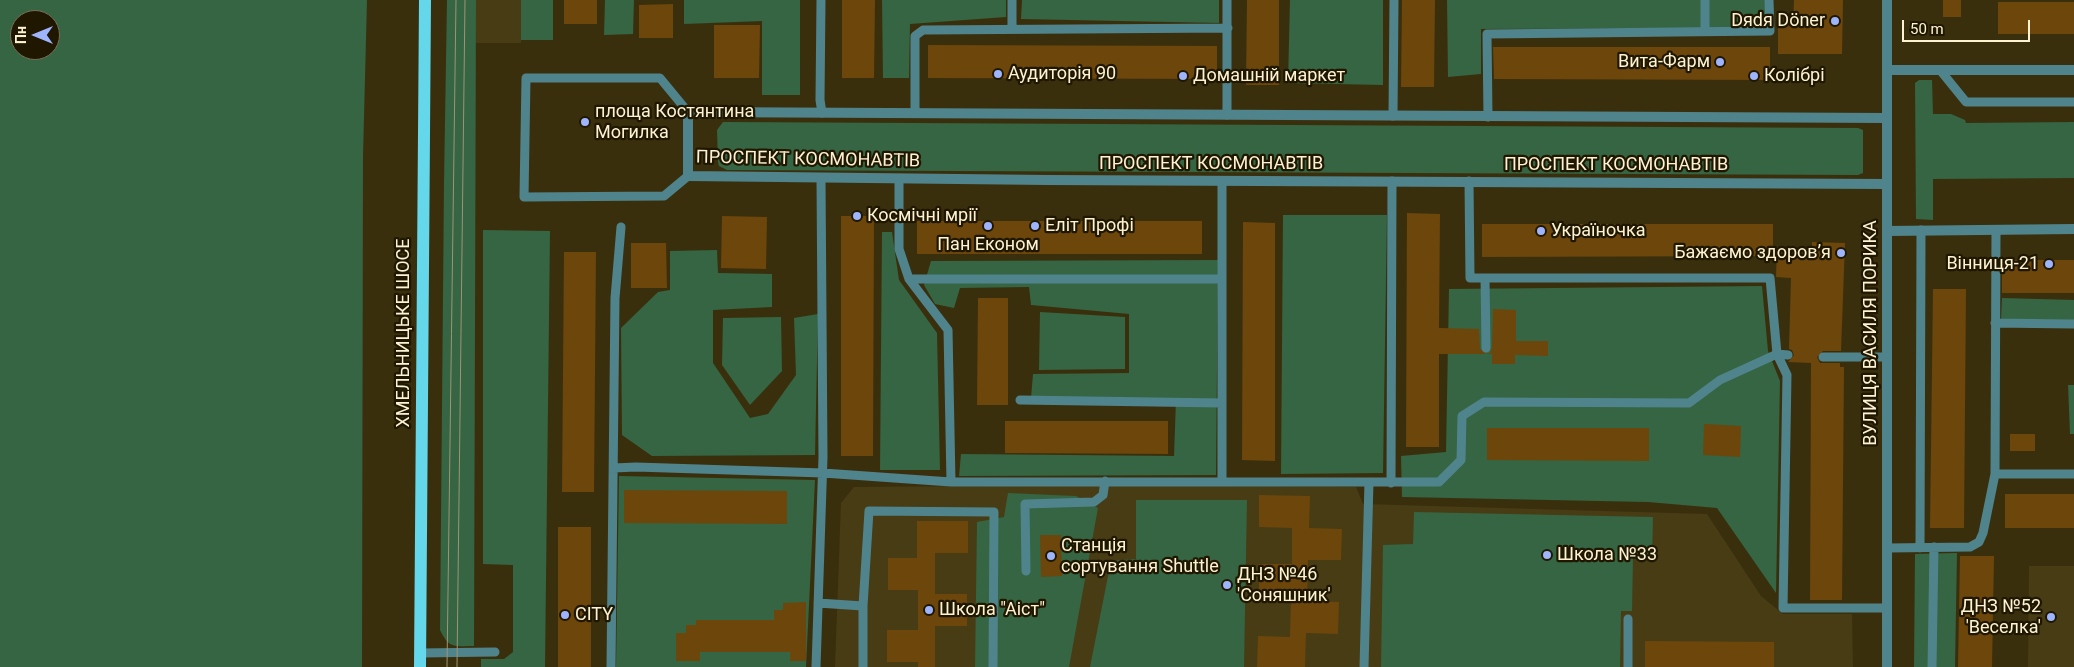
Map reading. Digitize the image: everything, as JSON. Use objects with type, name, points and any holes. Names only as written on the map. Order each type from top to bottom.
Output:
[{"type":"main road","name":"ХМЕЛЬНИЦЬКЕ ШОСЕ","points":[[420,667],[425,0]]},
{"type":"street","name":"ВУЛИЦЯ ВАСИЛЯ ПОРИКА","points":[[1886,667],[1887,0]]},
{"type":"street","points":[[1887,70],[2074,70]]},
{"type":"street","points":[[688,112],[1887,118]]},
{"type":"street","name":"ПРОСПЕКТ КОСМОНАВТІВ","points":[[688,112],[688,176],[1887,184]]},
{"type":"street","points":[[1887,231],[2074,230]]},
{"type":"lane","points":[[820,0],[820,100],[822,113]]},
{"type":"lane","points":[[1012,0],[1012,29]]},
{"type":"lane","points":[[1227,115],[1228,0]]},
{"type":"lane","points":[[1392,116],[1394,0]]},
{"type":"lane","points":[[1705,0],[1705,31]]},
{"type":"lane","points":[[1488,117],[1487,34],[1770,30],[1770,0]]},
{"type":"lane","points":[[915,113],[916,36],[924,30],[1228,28]]},
{"type":"lane","points":[[1940,70],[1966,102],[2074,102]]},
{"type":"lane","points":[[688,112],[660,78],[526,78],[524,197],[664,196],[688,176]]},
{"type":"lane","points":[[816,667],[823,473],[823,230],[821,178]]},
{"type":"lane","points":[[899,178],[899,249],[909,279],[948,330],[951,482]]},
{"type":"lane","points":[[1222,181],[1222,481]]},
{"type":"lane","points":[[1391,484],[1392,181]]},
{"type":"lane","points":[[1469,181],[1470,278],[1770,278],[1777,354],[1787,375],[1783,608],[1887,608]]},
{"type":"lane","points":[[611,667],[615,298],[620,227]]},
{"type":"lane","points":[[1920,548],[1921,230]]},
{"type":"lane","points":[[1887,548],[1970,547],[1979,542],[1996,474],[1996,230]]},
{"type":"lane","points":[[1485,278],[1486,348]]},
{"type":"lane","points":[[909,279],[1221,279]]},
{"type":"lane","points":[[1995,323],[2074,324]]},
{"type":"lane","points":[[614,468],[636,467],[823,473],[951,482],[1222,481],[1369,482],[1391,484],[1439,482],[1461,460],[1462,416],[1484,402],[1689,403],[1720,380],[1777,354],[1788,355]]},
{"type":"lane","points":[[1822,356],[1887,357]]},
{"type":"lane","points":[[1020,400],[1222,403]]},
{"type":"lane","points":[[1996,474],[2074,474]]},
{"type":"lane","points":[[1026,571],[1026,504],[1094,502],[1103,495],[1105,481]]},
{"type":"lane","points":[[1364,667],[1369,482]]},
{"type":"lane","points":[[863,667],[863,606],[869,511],[994,512],[993,667]]},
{"type":"lane","points":[[1932,667],[1934,548]]},
{"type":"lane","points":[[818,603],[863,606]]},
{"type":"lane","points":[[1628,619],[1628,667]]},
{"type":"lane","points":[[420,652],[495,652]]},
{"type":"shaded area","points":[[476,0],[521,0],[521,43],[476,43]]},
{"type":"shaded area","points":[[1112,485],[1356,487],[1363,504],[1707,514],[1761,596],[1783,614],[1852,614],[1853,667],[835,667],[841,503],[854,487]]},
{"type":"shaded area","name":"ДНЗ №52 'Веселка'","points":[[2029,566],[2074,566],[2074,667],[2028,667]]},
{"type":"green space","points":[[0,0],[367,0],[363,156],[362,667],[0,667]]},
{"type":"green space","points":[[447,0],[476,0],[474,646],[453,645],[446,641],[440,630]]},
{"type":"green space","points":[[521,0],[553,0],[553,40],[521,40]]},
{"type":"green space","points":[[605,0],[634,0],[633,34],[604,35]]},
{"type":"green space","points":[[684,0],[800,0],[800,95],[762,95],[762,21],[684,24]]},
{"type":"green space","points":[[882,0],[1006,0],[1006,17],[910,24],[909,78],[883,78]]},
{"type":"green space","points":[[1022,0],[1219,0],[1219,23],[1021,19]]},
{"type":"green space","points":[[1290,0],[1383,0],[1383,85],[1288,83]]},
{"type":"green space","points":[[1447,0],[1765,0],[1766,28],[1481,29],[1481,74],[1448,77]]},
{"type":"green space","points":[[1919,80],[1932,80],[1933,114],[1951,114],[1965,120],[1966,123],[2074,122],[2074,178],[1933,179],[1933,220],[1916,219],[1915,83]]},
{"type":"green space","points":[[723,122],[1858,128],[1863,130],[1863,173],[1858,175],[727,170],[719,166],[718,162],[717,130]]},
{"type":"green space","points":[[1283,215],[1387,215],[1383,473],[1281,474]]},
{"type":"green space","points":[[483,230],[550,231],[545,667],[481,667],[481,659],[504,659],[513,652],[513,565],[483,564]]},
{"type":"green space","points":[[882,232],[892,232],[899,280],[937,333],[940,470],[880,470]]},
{"type":"green space","points":[[717,250],[718,273],[772,274],[772,307],[713,310],[713,363],[750,418],[768,414],[796,375],[794,318],[818,314],[815,455],[652,456],[622,435],[621,328],[658,292],[670,290],[670,251]]},
{"type":"green space","points":[[1218,260],[1216,475],[959,476],[961,454],[1174,456],[1176,399],[1031,398],[1033,374],[1129,373],[1129,314],[1031,305],[1029,287],[960,288],[954,308],[935,304],[924,285],[931,261]]},
{"type":"green space","points":[[1762,286],[1768,351],[1780,381],[1776,593],[1717,508],[1648,502],[1402,497],[1401,456],[1446,452],[1449,289]]},
{"type":"green space","points":[[2002,298],[2074,300],[2074,320],[2001,319]]},
{"type":"green space","points":[[1040,312],[1125,317],[1125,369],[1039,370]]},
{"type":"green space","points":[[781,317],[782,371],[750,405],[722,365],[723,318]]},
{"type":"green space","points":[[2068,385],[2074,385],[2074,434],[2070,434]]},
{"type":"green space","points":[[619,476],[815,480],[806,667],[616,667]]},
{"type":"green space","points":[[1008,493],[1076,496],[1098,508],[1069,667],[975,667],[977,522],[1004,517]]},
{"type":"green space","points":[[1136,500],[1247,500],[1244,667],[1090,667],[1111,561],[1136,559]]},
{"type":"green space","points":[[1414,512],[1653,517],[1652,559],[1633,558],[1632,611],[1621,611],[1620,667],[1381,667],[1383,545],[1413,544]]},
{"type":"green space","points":[[1957,553],[1955,667],[1914,667],[1915,554]]},
{"type":"building","points":[[564,0],[597,0],[597,24],[564,24]]},
{"type":"building","points":[[842,0],[875,0],[874,78],[842,78]]},
{"type":"building","points":[[1247,0],[1279,0],[1279,85],[1246,85]]},
{"type":"building","points":[[1402,0],[1435,0],[1434,87],[1401,87]]},
{"type":"building","points":[[1794,0],[1843,0],[1842,54],[1778,54],[1778,23],[1793,23]]},
{"type":"building","points":[[1943,0],[1961,0],[1961,17],[1943,17]]},
{"type":"building","points":[[1998,2],[2074,2],[2074,34],[1998,34]]},
{"type":"building","points":[[673,4],[673,38],[639,38],[639,5]]},
{"type":"building","points":[[714,25],[760,25],[759,78],[714,78]]},
{"type":"building","points":[[928,45],[1217,46],[1217,79],[928,78]]},
{"type":"building","points":[[1493,47],[1770,47],[1770,80],[1494,79]]},
{"type":"building","points":[[1407,213],[1440,214],[1439,328],[1479,329],[1480,349],[1486,354],[1439,354],[1439,447],[1406,447]]},
{"type":"building","points":[[722,216],[767,217],[766,269],[721,268]]},
{"type":"building","points":[[841,216],[874,216],[873,456],[841,456]]},
{"type":"building","points":[[917,221],[1202,221],[1202,254],[917,254]]},
{"type":"building","points":[[1243,222],[1275,223],[1275,461],[1242,460]]},
{"type":"building","points":[[1482,224],[1773,224],[1773,256],[1482,257]]},
{"type":"building","points":[[1812,242],[1845,243],[1841,351],[1823,351],[1817,357],[1820,363],[1840,363],[1840,367],[1844,367],[1842,600],[1810,600],[1811,363],[1788,362],[1794,355],[1792,350],[1789,349],[1791,278],[1776,277],[1777,247],[1812,249]]},
{"type":"building","points":[[631,243],[666,243],[667,288],[631,288]]},
{"type":"building","points":[[564,252],[596,252],[594,492],[562,492]]},
{"type":"building","points":[[2002,260],[2074,260],[2074,293],[2002,293]]},
{"type":"building","points":[[1933,289],[1966,289],[1964,528],[1930,528]]},
{"type":"building","points":[[978,298],[1008,298],[1008,405],[977,405]]},
{"type":"building","points":[[1493,309],[1516,310],[1516,341],[1548,341],[1548,356],[1515,355],[1515,364],[1492,364],[1492,354],[1486,354],[1490,353],[1492,348]]},
{"type":"building","points":[[1005,421],[1168,421],[1168,454],[1005,453]]},
{"type":"building","points":[[1704,424],[1741,426],[1740,457],[1703,455]]},
{"type":"building","points":[[1487,428],[1649,428],[1649,461],[1487,460]]},
{"type":"building","points":[[2010,434],[2035,434],[2035,451],[2010,451]]},
{"type":"building","points":[[624,490],[787,491],[787,524],[624,523]]},
{"type":"building","points":[[2005,494],[2074,494],[2074,528],[2005,528]]},
{"type":"building","points":[[1259,495],[1310,496],[1309,528],[1342,529],[1341,560],[1308,560],[1307,601],[1339,602],[1338,634],[1306,633],[1305,667],[1257,667],[1258,636],[1290,637],[1291,596],[1259,595],[1259,564],[1292,564],[1292,528],[1259,527]]},
{"type":"building","points":[[917,521],[968,521],[968,553],[935,553],[935,594],[967,594],[967,626],[935,626],[935,667],[918,667],[918,662],[887,662],[887,630],[918,630],[918,590],[888,590],[888,558],[917,558]]},
{"type":"building","points":[[558,527],[591,527],[591,667],[558,667]]},
{"type":"building","name":"Станція сортування Shuttle","points":[[1040,535],[1061,535],[1062,576],[1041,577]]},
{"type":"building","points":[[1960,556],[1994,556],[1992,667],[1958,667]]},
{"type":"building","points":[[806,602],[806,661],[790,661],[790,652],[700,652],[700,661],[676,661],[676,633],[686,633],[686,625],[696,625],[696,620],[774,620],[774,610],[783,610],[783,603]]},
{"type":"building","points":[[1645,641],[1774,642],[1774,667],[1645,667]]},
{"type":"tram line","points":[[447,667],[456,0]]},
{"type":"tram line","points":[[457,667],[465,0]]},
{"type":"place","name":"Dяdя Döner","points":[[1835,21]]},
{"type":"place","name":"Вита-Фарм","points":[[1720,62]]},
{"type":"place","name":"Аудиторія 90","points":[[998,74]]},
{"type":"place","name":"Домашній маркет","points":[[1183,76]]},
{"type":"place","name":"Колібрі","points":[[1754,76]]},
{"type":"place","name":"площа Костянтина Могилка","points":[[585,122]]},
{"type":"place","name":"Космічні мрії","points":[[857,216]]},
{"type":"place","name":"Пан Економ","points":[[988,226]]},
{"type":"place","name":"Еліт Профі","points":[[1035,226]]},
{"type":"place","name":"Україночка","points":[[1541,231]]},
{"type":"place","name":"Бажаємо здоровʼя","points":[[1841,253]]},
{"type":"place","name":"Вінниця-21","points":[[2049,264]]},
{"type":"place","name":"Школа №33","points":[[1547,555]]},
{"type":"place","name":"Станція сортування Shuttle","points":[[1051,556]]},
{"type":"place","name":"ДНЗ №46 'Соняшник'","points":[[1227,585]]},
{"type":"place","name":"Школа \"Аіст\"","points":[[929,610]]},
{"type":"place","name":"CITY","points":[[565,615]]},
{"type":"place","name":"ДНЗ №52 'Веселка'","points":[[2051,617]]}]
